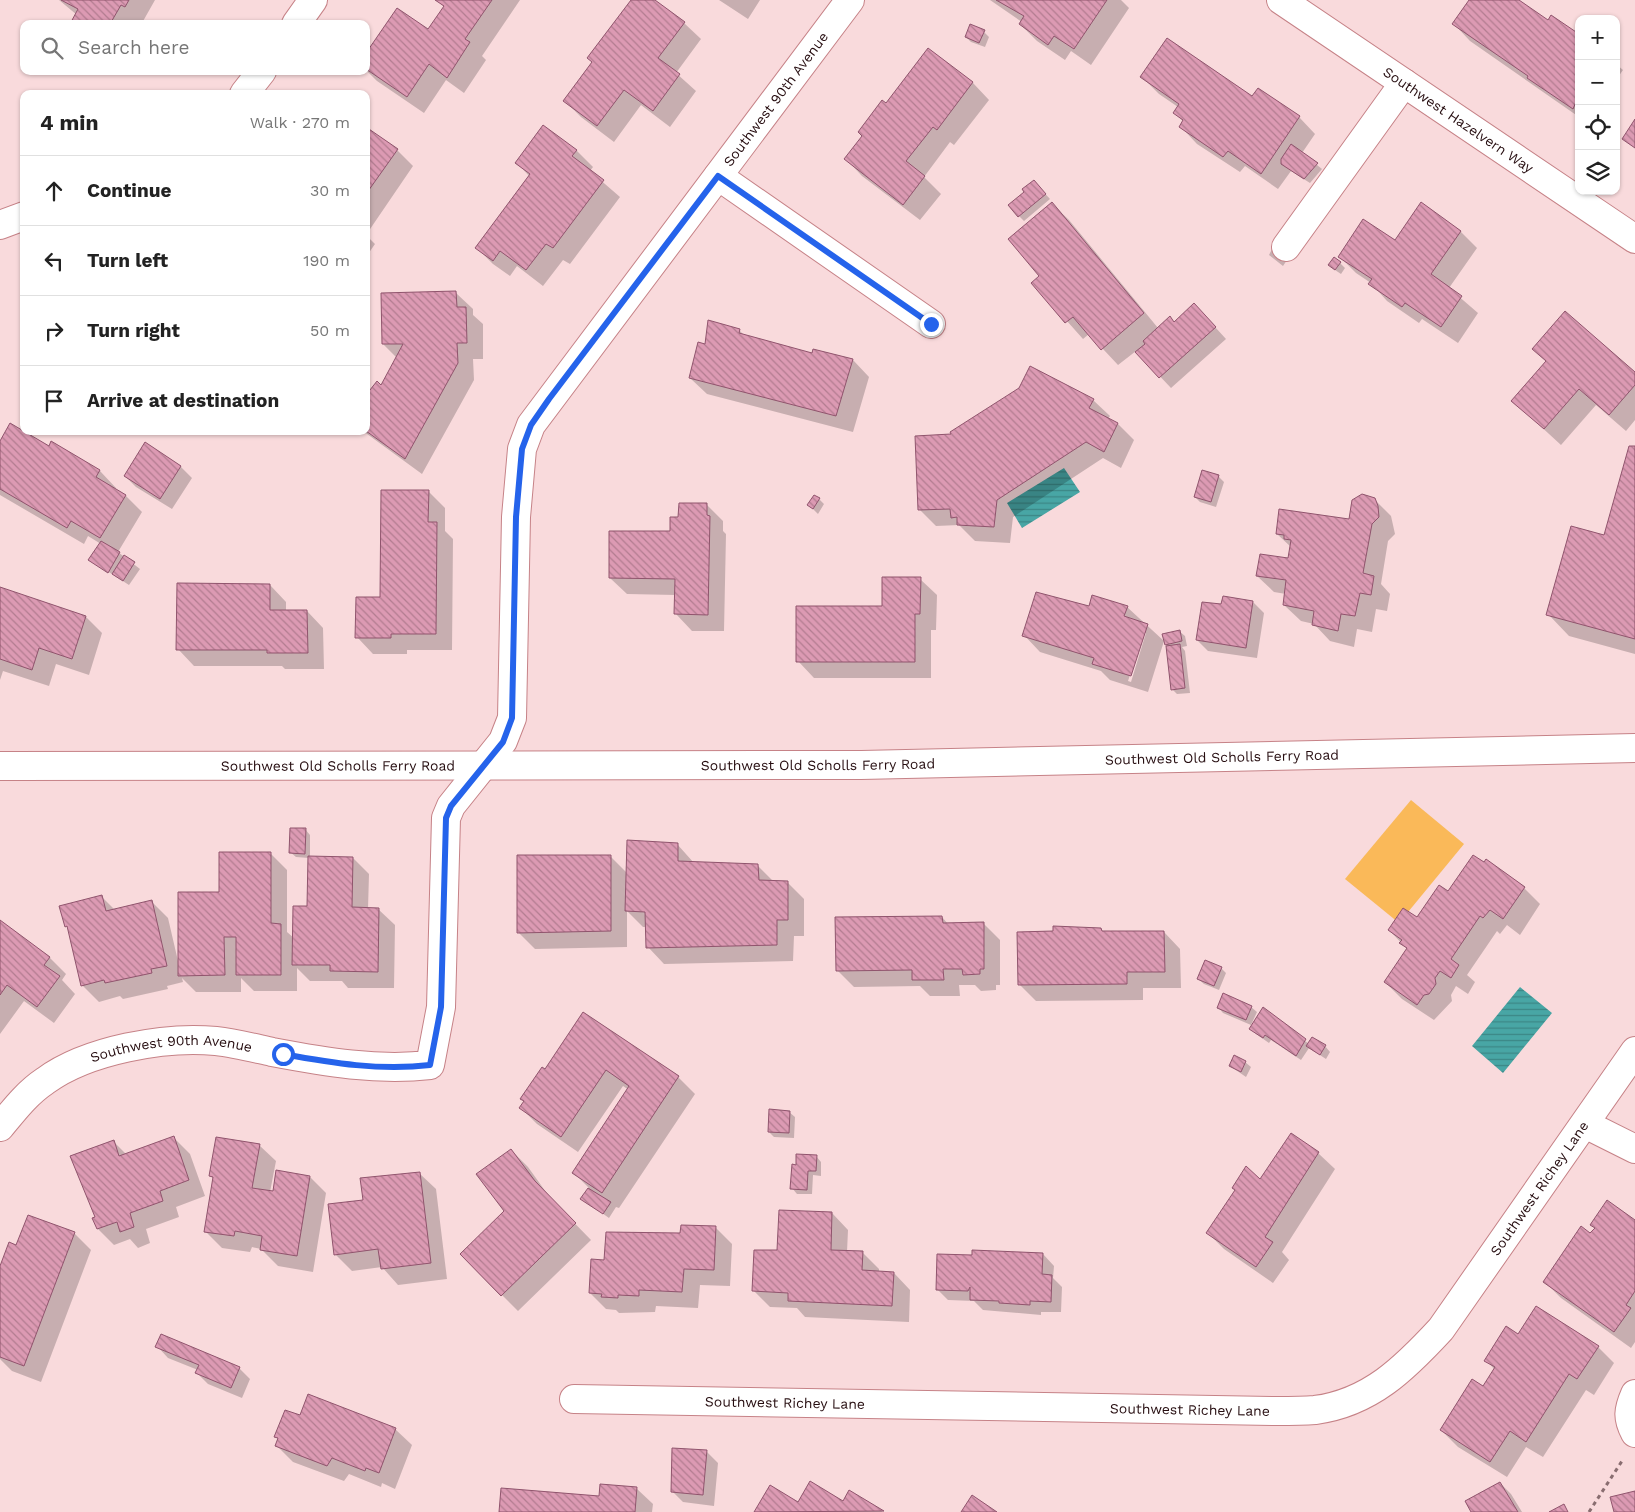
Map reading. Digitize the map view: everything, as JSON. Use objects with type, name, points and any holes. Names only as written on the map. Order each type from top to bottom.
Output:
[{"type":"street","points":[[299,20],[313,0]]},
{"type":"street","name":"Southwest 90th Avenue","points":[[0,1127],[20,1102],[46,1080],[89,1057],[173,1041],[216,1041],[333,1063],[399,1069],[430,1065],[441,1007],[446,818],[451,806],[503,742],[512,718],[516,517],[522,449],[531,425],[850,0]]},
{"type":"street","name":"Southwest Hazelvern Way","points":[[1282,0],[1635,240]]},
{"type":"street","points":[[247,90],[259,75]]},
{"type":"street","points":[[1286,247],[1404,83]]},
{"type":"street","points":[[718,176],[931,324]]},
{"type":"street","points":[[0,225],[20,218]]},
{"type":"street","name":"Southwest Old Scholls Ferry Road","points":[[0,766],[482,767],[861,765],[1635,748]]},
{"type":"street","name":"Southwest Richey Lane","points":[[574,1399],[1276,1411],[1316,1410],[1344,1402],[1387,1382],[1414,1358],[1440,1329],[1635,1051]]},
{"type":"street","points":[[1585,1124],[1635,1149]]},
{"type":"street","points":[[1630,1445],[1628,1410],[1635,1394]]},
{"type":"path","points":[[1589,1512],[1630,1445]]},
{"type":"shaded area","points":[[1411,800],[1464,844],[1399,923],[1345,879]]},
{"type":"water","points":[[1064,468],[1080,492],[1022,528],[1007,503]]},
{"type":"water","points":[[1520,987],[1552,1013],[1503,1073],[1472,1046]]},
{"type":"building","points":[[61,0],[129,0],[125,7],[121,5],[112,20],[72,20],[78,9]]},
{"type":"building","points":[[435,0],[492,0],[465,39],[470,42],[447,78],[429,64],[407,97],[370,72],[370,47],[397,8],[428,29],[444,6]]},
{"type":"building","points":[[631,0],[655,0],[685,22],[658,58],[680,74],[653,111],[624,90],[597,126],[563,101],[592,62],[587,58]]},
{"type":"building","points":[[996,0],[1107,0],[1074,49],[1054,36],[1048,45],[1019,24],[1024,16]]},
{"type":"building","points":[[1469,0],[1519,0],[1548,20],[1551,15],[1575,31],[1575,104],[1573,109],[1527,78],[1528,76],[1452,24]]},
{"type":"building","points":[[970,24],[985,30],[979,43],[965,37]]},
{"type":"building","points":[[1167,38],[1252,96],[1258,88],[1300,116],[1261,174],[1228,151],[1223,157],[1179,127],[1183,120],[1173,113],[1179,104],[1140,77]]},
{"type":"building","points":[[928,48],[973,82],[937,130],[933,127],[906,161],[925,176],[903,205],[844,159],[862,136],[858,132],[882,100],[886,103]]},
{"type":"building","points":[[1635,119],[1635,148],[1622,139]]},
{"type":"building","points":[[543,125],[577,150],[572,156],[604,180],[553,248],[546,244],[526,270],[500,251],[493,261],[475,248],[530,174],[515,163]]},
{"type":"building","points":[[370,130],[398,149],[370,188]]},
{"type":"building","points":[[1291,144],[1318,163],[1304,179],[1281,164],[1281,159]]},
{"type":"building","points":[[1034,180],[1046,194],[1018,217],[1008,205],[1024,192],[1022,189]]},
{"type":"building","points":[[1052,202],[1144,313],[1101,350],[1073,317],[1065,323],[1031,283],[1039,276],[1008,239]]},
{"type":"building","points":[[1421,202],[1461,231],[1431,274],[1462,296],[1441,327],[1405,303],[1402,307],[1368,284],[1372,279],[1338,257],[1363,219],[1395,240]]},
{"type":"building","points":[[1334,257],[1341,262],[1335,270],[1328,265]]},
{"type":"building","points":[[456,291],[457,307],[466,307],[467,343],[457,343],[458,363],[405,459],[370,434],[370,390],[377,381],[381,385],[403,344],[382,344],[381,293]]},
{"type":"building","points":[[1194,303],[1216,327],[1159,378],[1135,352],[1145,344],[1143,341],[1170,316],[1174,322]]},
{"type":"building","points":[[1565,311],[1635,372],[1635,385],[1609,415],[1579,389],[1544,429],[1511,401],[1546,361],[1532,349]]},
{"type":"building","points":[[708,320],[740,329],[739,333],[812,353],[813,349],[853,359],[836,416],[689,378],[698,342],[705,344]]},
{"type":"building","points":[[1030,366],[1094,399],[1089,408],[1118,423],[1104,452],[1086,442],[997,500],[994,527],[957,525],[957,517],[951,518],[950,509],[918,510],[915,436],[951,434],[950,432],[1019,388]]},
{"type":"building","points":[[10,423],[20,429],[20,435],[30,435],[49,446],[51,441],[100,470],[96,477],[126,495],[100,538],[71,521],[67,528],[0,489],[0,441]]},
{"type":"building","points":[[145,442],[181,466],[160,499],[124,476]]},
{"type":"building","points":[[1629,446],[1635,446],[1635,639],[1546,615],[1571,526],[1604,535]]},
{"type":"building","points":[[1202,470],[1219,475],[1211,502],[1194,497]]},
{"type":"building","points":[[381,490],[429,490],[428,522],[437,522],[436,634],[391,634],[391,638],[355,638],[356,597],[380,597]]},
{"type":"building","points":[[1362,494],[1375,498],[1379,517],[1372,524],[1363,573],[1374,576],[1371,595],[1360,593],[1355,616],[1341,614],[1338,631],[1312,625],[1314,611],[1283,605],[1286,580],[1256,576],[1260,554],[1288,558],[1291,540],[1284,539],[1284,535],[1276,534],[1279,509],[1349,519],[1352,500]]},
{"type":"building","points":[[814,495],[820,498],[813,509],[807,505]]},
{"type":"building","points":[[679,503],[707,503],[707,515],[710,516],[708,615],[674,614],[675,579],[609,578],[609,531],[670,531],[670,517],[678,517]]},
{"type":"building","points":[[101,541],[120,552],[108,573],[88,560]]},
{"type":"building","points":[[124,555],[135,562],[123,581],[112,574]]},
{"type":"building","points":[[882,577],[921,577],[920,614],[915,614],[915,662],[796,662],[796,606],[882,606]]},
{"type":"building","points":[[177,583],[270,584],[270,610],[307,610],[308,653],[267,653],[267,650],[176,650]]},
{"type":"building","points":[[0,587],[86,616],[72,659],[39,648],[32,670],[0,659]]},
{"type":"building","points":[[1036,592],[1089,606],[1092,595],[1128,606],[1124,616],[1148,624],[1131,676],[1092,664],[1094,658],[1022,636]]},
{"type":"building","points":[[1223,596],[1253,601],[1246,648],[1196,640],[1202,602],[1221,604]]},
{"type":"building","points":[[1180,630],[1182,641],[1165,645],[1162,634]]},
{"type":"building","points":[[1180,644],[1185,688],[1171,690],[1166,646]]},
{"type":"building","points":[[290,828],[306,828],[305,854],[289,853]]},
{"type":"building","points":[[627,840],[678,843],[678,861],[758,864],[759,880],[788,881],[788,920],[777,920],[777,945],[646,948],[645,912],[625,911]]},
{"type":"building","points":[[219,852],[271,852],[271,923],[281,924],[281,975],[236,975],[236,937],[224,937],[225,975],[178,976],[178,892],[219,892]]},
{"type":"building","points":[[517,855],[611,855],[611,931],[517,933]]},
{"type":"building","points":[[1473,855],[1484,862],[1486,859],[1525,887],[1503,919],[1490,910],[1483,918],[1480,916],[1451,959],[1459,965],[1451,978],[1440,971],[1435,978],[1436,984],[1429,994],[1424,995],[1417,1005],[1384,982],[1407,948],[1399,943],[1402,940],[1388,930],[1403,908],[1417,917],[1439,885],[1448,891]]},
{"type":"building","points":[[308,856],[353,857],[352,907],[379,908],[378,972],[330,971],[330,965],[292,965],[293,906],[307,906]]},
{"type":"building","points":[[102,895],[106,911],[152,900],[167,966],[151,969],[152,973],[105,983],[104,980],[81,986],[67,926],[65,927],[59,906]]},
{"type":"building","points":[[942,916],[943,923],[984,922],[984,969],[980,969],[980,974],[963,975],[962,969],[943,969],[944,980],[912,980],[912,970],[836,971],[835,917]]},
{"type":"building","points":[[0,920],[50,957],[44,965],[60,976],[37,1007],[7,985],[0,995]]},
{"type":"building","points":[[1053,926],[1101,928],[1102,931],[1164,931],[1165,972],[1127,972],[1127,984],[1018,985],[1017,932],[1053,931]]},
{"type":"building","points":[[1205,960],[1222,967],[1214,986],[1197,979]]},
{"type":"building","points":[[1223,993],[1252,1006],[1246,1020],[1217,1008]]},
{"type":"building","points":[[1263,1007],[1306,1039],[1296,1056],[1265,1035],[1263,1038],[1249,1029]]},
{"type":"building","points":[[583,1012],[679,1076],[602,1193],[572,1173],[629,1086],[606,1070],[561,1137],[519,1108],[524,1101],[520,1099],[542,1067],[545,1069]]},
{"type":"building","points":[[1312,1037],[1326,1045],[1320,1055],[1306,1046]]},
{"type":"building","points":[[1234,1055],[1246,1061],[1241,1072],[1229,1066]]},
{"type":"building","points":[[769,1109],[790,1111],[789,1133],[768,1132]]},
{"type":"building","points":[[1291,1133],[1319,1152],[1265,1237],[1273,1242],[1256,1267],[1206,1233],[1235,1190],[1232,1188],[1246,1166],[1260,1179]]},
{"type":"building","points":[[174,1136],[189,1180],[160,1191],[163,1201],[130,1213],[134,1227],[120,1232],[117,1222],[97,1229],[92,1218],[95,1217],[70,1156],[114,1140],[119,1156]]},
{"type":"building","points":[[216,1137],[260,1144],[252,1188],[273,1191],[276,1170],[310,1176],[297,1256],[260,1250],[262,1236],[235,1231],[234,1236],[204,1232],[213,1177],[209,1176]]},
{"type":"building","points":[[511,1149],[535,1181],[576,1223],[501,1296],[460,1254],[504,1211],[476,1174]]},
{"type":"building","points":[[796,1154],[817,1155],[816,1171],[808,1171],[807,1190],[790,1189],[792,1164],[796,1165]]},
{"type":"building","points":[[420,1172],[431,1263],[381,1269],[378,1249],[334,1255],[328,1204],[363,1200],[360,1178]]},
{"type":"building","points":[[588,1188],[611,1202],[603,1214],[580,1199]]},
{"type":"building","points":[[1607,1200],[1635,1220],[1635,1291],[1626,1305],[1631,1308],[1614,1332],[1543,1282],[1581,1226],[1590,1233],[1595,1228],[1590,1225]]},
{"type":"building","points":[[779,1210],[832,1212],[831,1250],[863,1251],[862,1270],[894,1272],[892,1306],[788,1301],[788,1293],[752,1291],[754,1250],[777,1250]]},
{"type":"building","points":[[28,1215],[75,1232],[24,1366],[0,1357],[0,1266],[9,1242],[16,1245]]},
{"type":"building","points":[[681,1225],[716,1226],[714,1270],[684,1269],[682,1292],[639,1290],[639,1296],[618,1295],[618,1298],[601,1297],[602,1294],[589,1293],[591,1259],[604,1260],[606,1232],[680,1233]]},
{"type":"building","points":[[972,1250],[1043,1253],[1042,1274],[1052,1275],[1051,1302],[1030,1301],[1030,1305],[970,1300],[970,1287],[968,1291],[936,1290],[937,1254],[972,1255]]},
{"type":"building","points":[[1536,1306],[1599,1346],[1577,1379],[1569,1374],[1526,1442],[1510,1431],[1490,1462],[1440,1430],[1472,1379],[1483,1386],[1495,1367],[1484,1361],[1506,1326],[1518,1334]]},
{"type":"building","points":[[161,1334],[240,1367],[231,1388],[195,1373],[199,1365],[155,1347]]},
{"type":"building","points":[[308,1394],[396,1428],[379,1473],[366,1468],[365,1471],[332,1458],[327,1466],[275,1446],[278,1438],[274,1437],[285,1410],[300,1415]]},
{"type":"building","points":[[672,1448],[707,1450],[703,1495],[671,1492]]},
{"type":"building","points":[[810,1481],[843,1501],[849,1490],[884,1511],[754,1512],[770,1485],[798,1502]]},
{"type":"building","points":[[1500,1482],[1518,1512],[1471,1512],[1465,1501]]},
{"type":"building","points":[[600,1484],[637,1487],[635,1512],[499,1512],[501,1488],[599,1496]]},
{"type":"building","points":[[1635,1491],[1635,1512],[1614,1512],[1610,1497]]},
{"type":"building","points":[[972,1495],[997,1512],[961,1512]]},
{"type":"building","points":[[1564,1504],[1568,1512],[1549,1512]]},
{"type":"route","points":[[283,1054],[333,1063],[399,1069],[430,1065],[441,1007],[446,818],[451,806],[503,742],[509,731],[512,718],[516,517],[522,449],[531,425],[549,399],[718,176],[931,324]]}]
